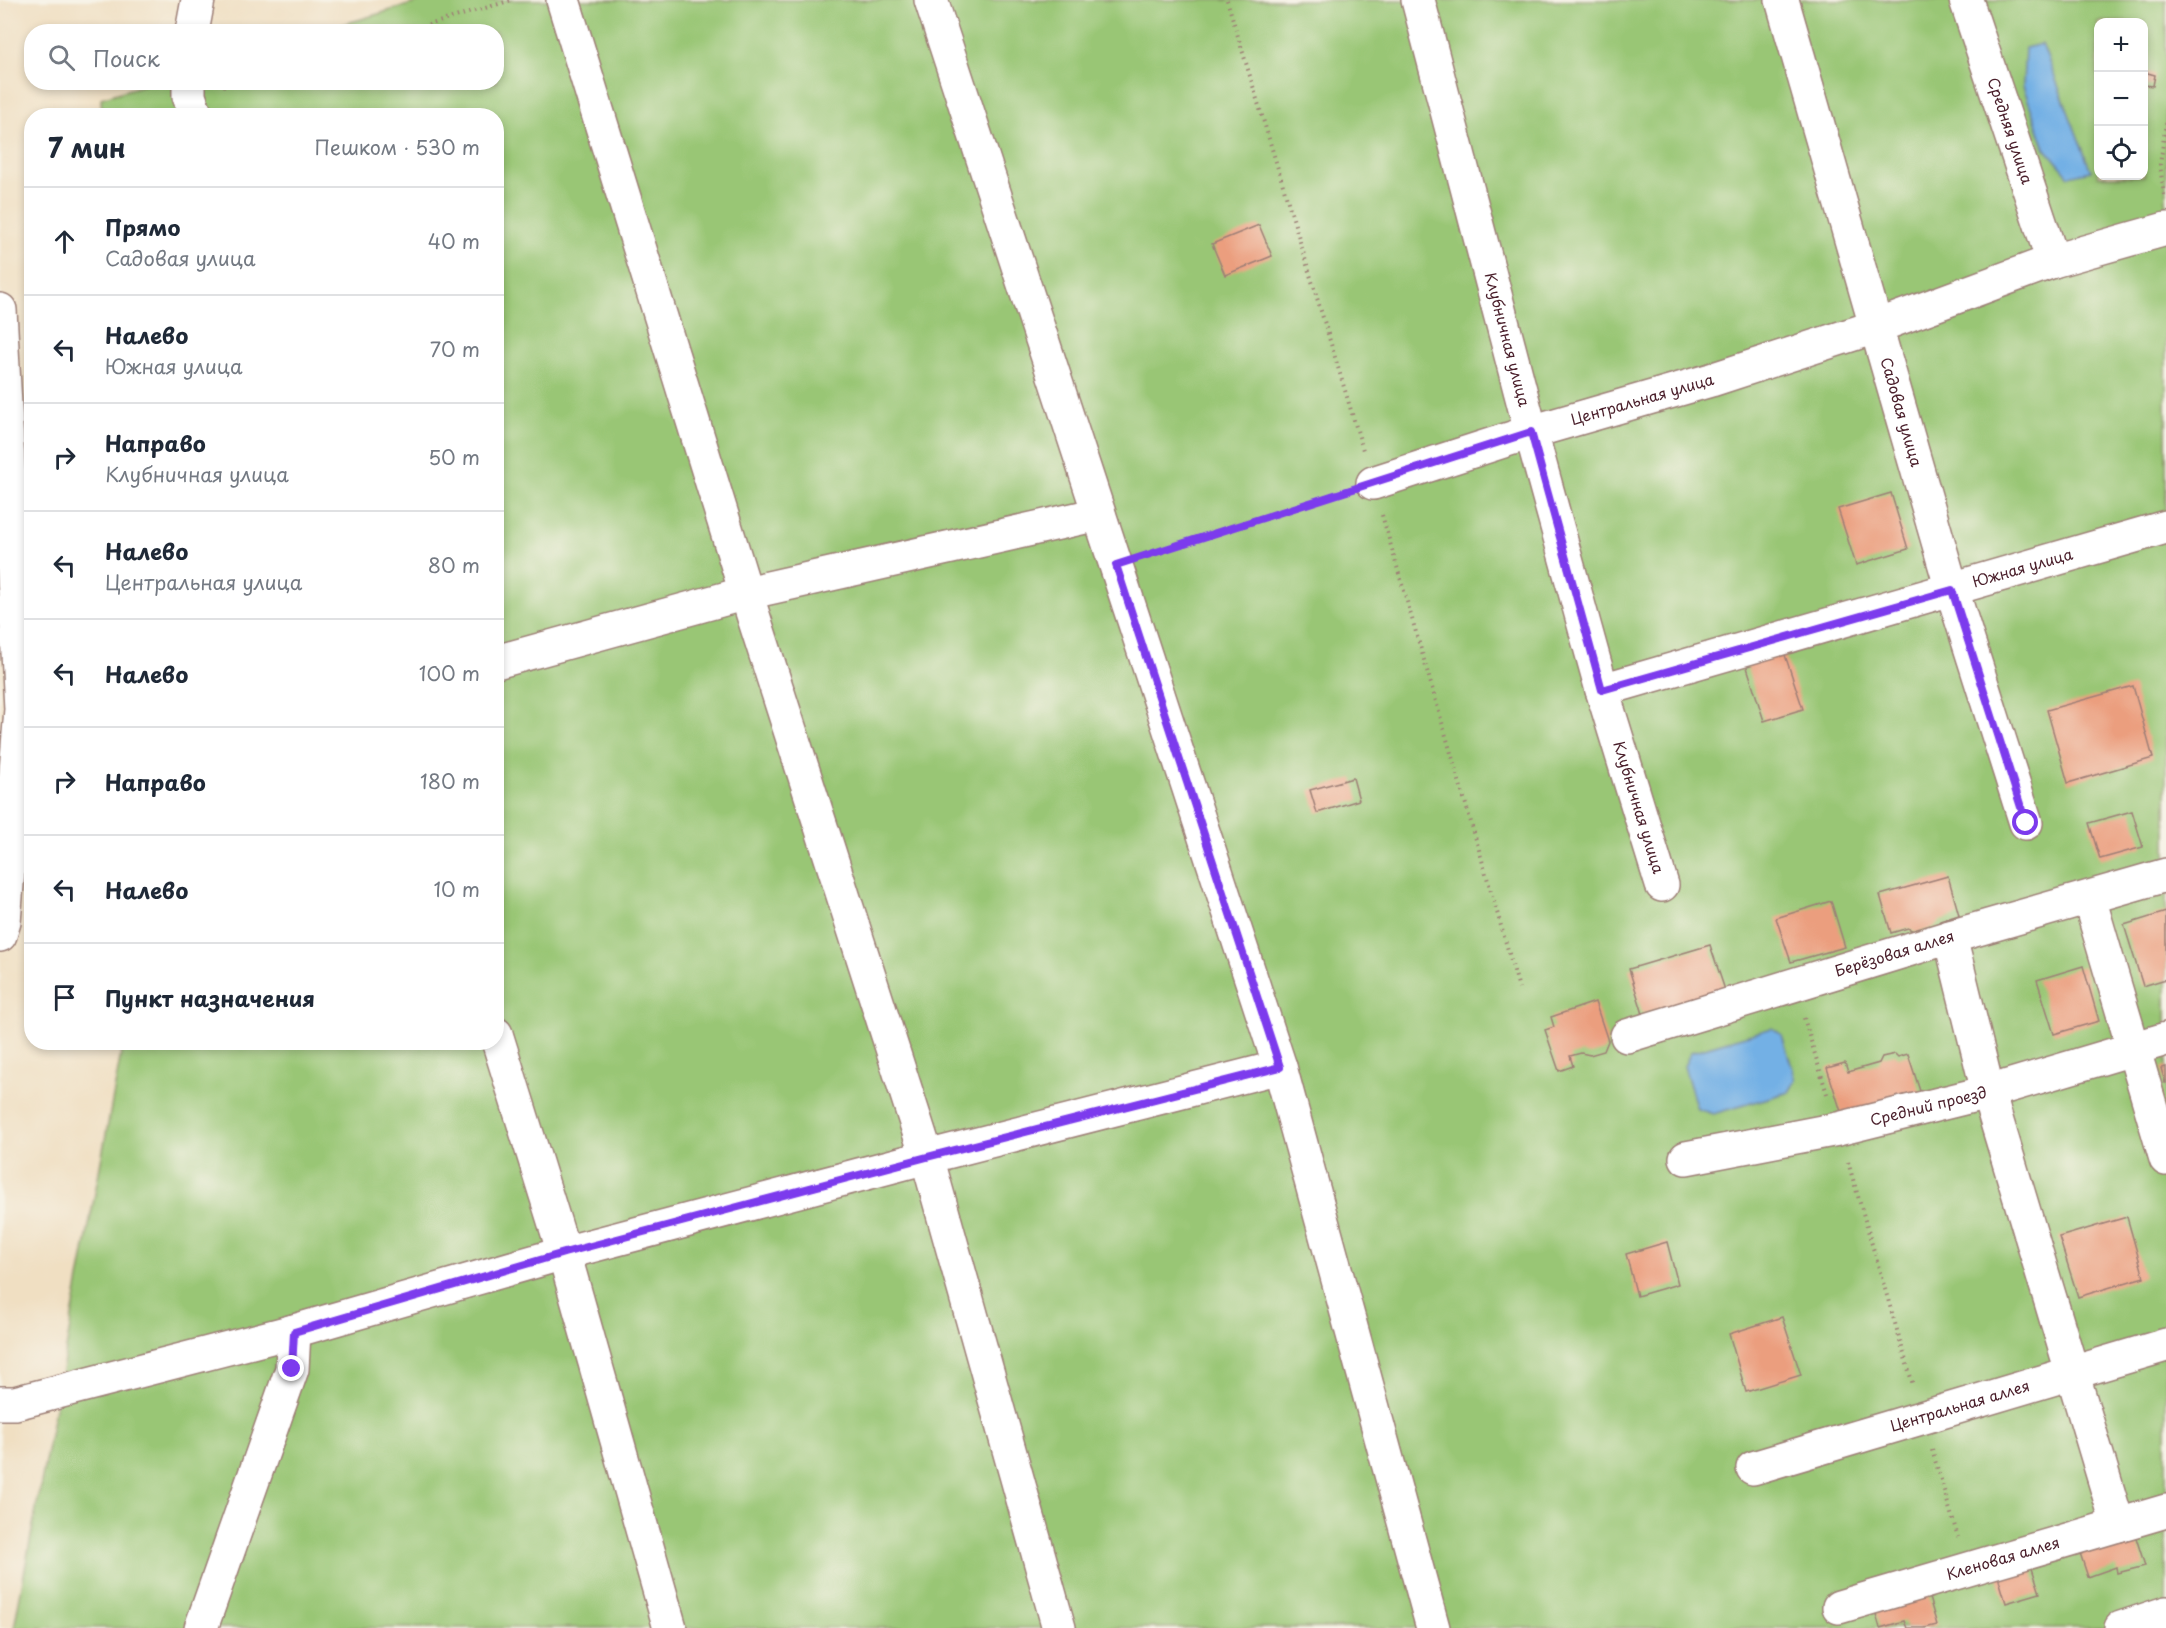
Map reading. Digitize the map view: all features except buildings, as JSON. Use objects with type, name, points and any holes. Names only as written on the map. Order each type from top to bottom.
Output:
[{"type":"street","points":[[194,24],[198,0]]},
{"type":"street","points":[[563,0],[746,593],[927,1157],[1059,1628]]},
{"type":"street","points":[[932,0],[1280,1067],[1433,1628]]},
{"type":"street","name":"Клубничная улица","points":[[1418,0],[1531,432],[1602,690],[1662,885]]},
{"type":"street","name":"Садовая улица","points":[[1782,0],[1952,590],[2026,823]]},
{"type":"street","name":"Средняя улица","points":[[1965,0],[2053,261]]},
{"type":"street","points":[[189,90],[193,108]]},
{"type":"street","name":"Центральная улица","points":[[1373,483],[1531,432],[1711,380],[1875,327],[2165,217]]},
{"type":"street","points":[[0,935],[4,922],[21,709],[1,320]]},
{"type":"street","points":[[504,660],[746,593],[1099,514]]},
{"type":"street","name":"Южная улица","points":[[1602,690],[2166,527]]},
{"type":"street","name":"Берёзовая аллея","points":[[1627,1036],[1950,937],[2166,875]]},
{"type":"street","points":[[2089,898],[2166,1159]]},
{"type":"street","points":[[1950,937],[1988,1092],[2118,1525]]},
{"type":"street","name":"Средний проезд","points":[[1686,1158],[1838,1129],[1988,1092],[2166,1039]]},
{"type":"street","points":[[501,1050],[564,1253],[670,1628]]},
{"type":"street","points":[[0,1403],[15,1403],[294,1332],[564,1253],[1280,1067]]},
{"type":"street","points":[[201,1628],[292,1369],[294,1332]]},
{"type":"street","name":"Центральная аллея","points":[[1753,1468],[2166,1345]]},
{"type":"street","name":"Кленовая аллея","points":[[1839,1608],[2166,1511]]},
{"type":"street","points":[[2121,1628],[2166,1613]]},
{"type":"path","points":[[432,24],[512,0]]},
{"type":"path","points":[[2165,217],[2160,165],[2166,123]]},
{"type":"path","points":[[1116,565],[1373,483]]},
{"type":"path","points":[[1794,986],[1968,1569]]},
{"type":"green space","points":[[425,0],[2166,0],[2166,1628],[14,1628],[122,1050],[504,1050],[504,108],[102,108],[101,98],[127,90],[504,90],[504,24],[344,24]]},
{"type":"water","points":[[2042,44],[2091,171],[2069,176],[2045,148],[2023,86],[2025,48]]},
{"type":"water","points":[[1772,1028],[1782,1035],[1796,1080],[1789,1092],[1713,1114],[1697,1109],[1684,1066],[1691,1052]]},
{"type":"route","points":[[292,1369],[294,1332],[564,1253],[1280,1067],[1116,565],[1531,432],[1602,690],[1952,590],[2026,823]]}]
